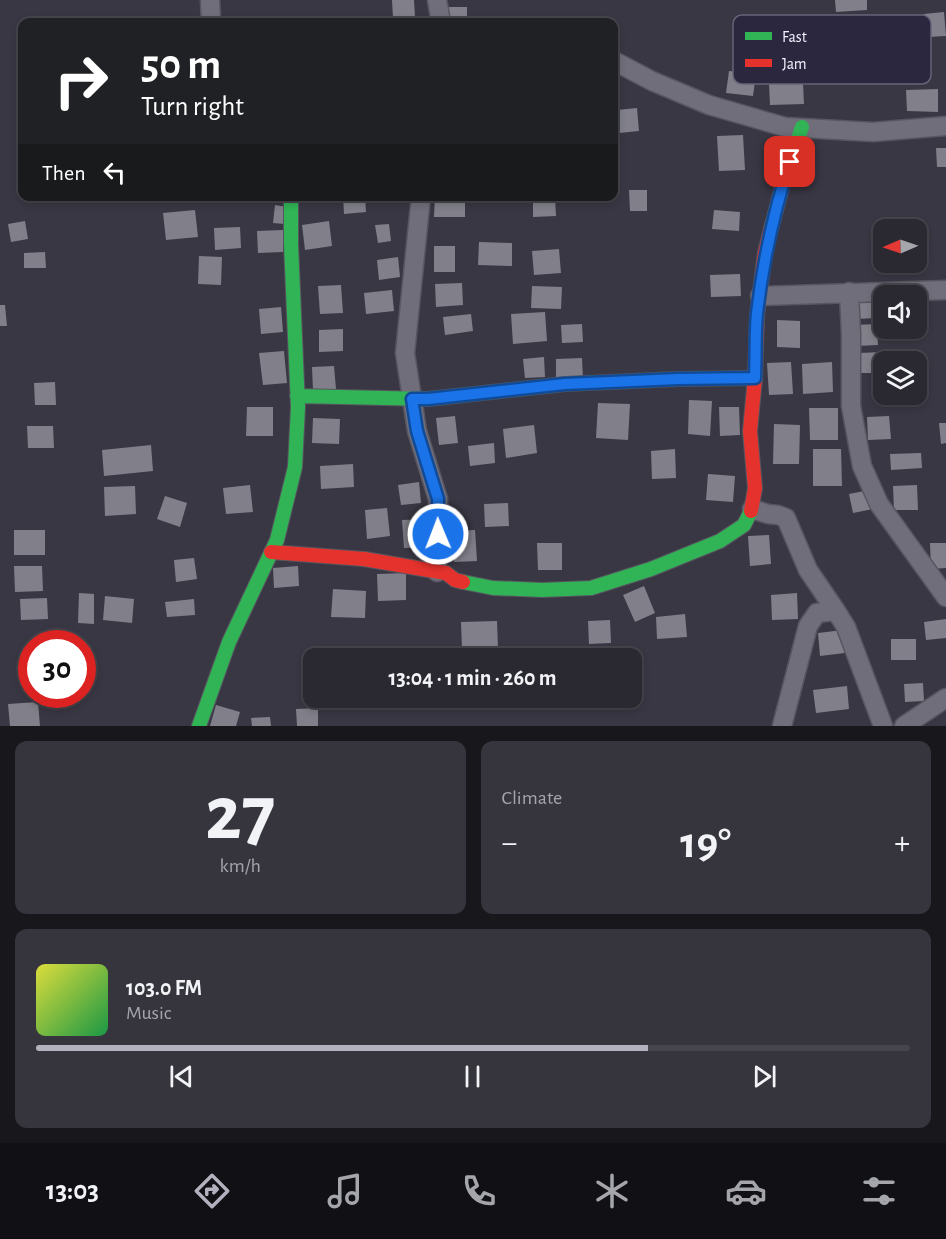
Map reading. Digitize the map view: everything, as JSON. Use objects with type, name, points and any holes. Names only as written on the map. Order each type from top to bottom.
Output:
[{"type":"street","points":[[210,0],[211,18]]},
{"type":"street","points":[[437,0],[440,18]]},
{"type":"street","points":[[618,63],[652,81],[709,105],[785,126],[873,132],[946,126]]},
{"type":"street","points":[[271,552],[364,559],[446,573],[455,580],[492,588],[542,590],[591,588],[651,569],[720,541],[744,525],[752,509],[754,488],[750,431],[757,315],[765,253],[784,180],[802,127]]},
{"type":"street","points":[[199,726],[229,642],[277,540],[295,468],[297,396],[291,201]]},
{"type":"street","points":[[420,201],[405,353],[417,431],[438,499],[437,572]]},
{"type":"street","points":[[760,296],[946,290]]},
{"type":"street","points":[[849,292],[851,406],[862,466],[879,504],[946,597]]},
{"type":"street","points":[[297,396],[428,399],[565,384],[755,378]]},
{"type":"street","points":[[752,509],[768,514],[778,514],[786,518],[808,570],[846,627],[884,726]]},
{"type":"street","points":[[782,726],[808,626],[817,614],[836,611]]},
{"type":"street","points":[[904,726],[946,698]]},
{"type":"building","points":[[392,0],[414,0],[415,17],[393,18]]},
{"type":"building","points":[[835,0],[867,0],[867,10],[836,12]]},
{"type":"building","points":[[449,7],[467,7],[467,18],[448,18]]},
{"type":"building","points":[[944,12],[946,36],[931,37],[931,15],[924,14]]},
{"type":"building","points":[[729,71],[733,71],[733,84],[755,84],[753,96],[726,93]]},
{"type":"building","points":[[769,84],[803,84],[804,104],[770,105]]},
{"type":"building","points":[[938,89],[938,112],[907,111],[906,90]]},
{"type":"building","points":[[637,108],[639,131],[619,133],[618,110]]},
{"type":"building","points":[[743,135],[745,170],[719,171],[717,136]]},
{"type":"building","points":[[936,148],[946,148],[946,167],[937,167]]},
{"type":"building","points":[[629,190],[647,190],[647,211],[630,211]]},
{"type":"building","points":[[343,201],[365,201],[366,212],[344,214]]},
{"type":"building","points":[[435,201],[465,201],[465,217],[434,217]]},
{"type":"building","points":[[533,201],[555,201],[556,216],[533,217]]},
{"type":"building","points":[[275,205],[287,207],[285,224],[273,223]]},
{"type":"building","points":[[195,210],[198,237],[166,240],[163,213]]},
{"type":"building","points":[[714,210],[740,212],[739,231],[712,229]]},
{"type":"building","points":[[25,221],[28,239],[11,242],[8,224]]},
{"type":"building","points":[[329,221],[332,246],[305,250],[302,225]]},
{"type":"building","points":[[389,224],[391,241],[378,243],[375,225]]},
{"type":"building","points":[[240,227],[241,248],[215,250],[214,228]]},
{"type":"building","points":[[283,230],[283,252],[258,253],[257,231]]},
{"type":"building","points":[[479,242],[512,243],[512,266],[478,265]]},
{"type":"building","points":[[434,246],[455,246],[455,272],[434,272]]},
{"type":"building","points":[[559,249],[561,273],[534,275],[532,251]]},
{"type":"building","points":[[45,252],[46,268],[24,268],[24,253]]},
{"type":"building","points":[[199,256],[222,257],[221,285],[198,284]]},
{"type":"building","points":[[398,257],[400,277],[379,280],[377,260]]},
{"type":"building","points":[[740,274],[741,296],[711,297],[710,275]]},
{"type":"building","points":[[462,283],[463,305],[436,307],[435,284]]},
{"type":"building","points":[[341,285],[343,313],[320,314],[318,286]]},
{"type":"building","points":[[532,286],[562,287],[561,309],[531,308]]},
{"type":"building","points":[[392,290],[394,311],[366,314],[364,293]]},
{"type":"building","points":[[854,301],[873,301],[873,318],[855,319]]},
{"type":"building","points":[[0,305],[5,305],[7,326],[0,326]]},
{"type":"building","points":[[281,307],[283,332],[261,334],[259,309]]},
{"type":"building","points":[[545,312],[547,341],[513,344],[511,314]]},
{"type":"building","points":[[471,314],[473,331],[445,335],[443,317]]},
{"type":"building","points":[[777,320],[800,321],[800,348],[777,347]]},
{"type":"building","points":[[582,324],[583,342],[562,343],[561,325]]},
{"type":"building","points":[[873,324],[873,339],[878,339],[878,345],[857,346],[856,325]]},
{"type":"building","points":[[343,329],[343,351],[319,352],[319,330]]},
{"type":"building","points":[[284,351],[287,383],[263,385],[259,353]]},
{"type":"building","points":[[873,352],[873,373],[859,373],[859,353]]},
{"type":"building","points":[[544,357],[545,377],[525,378],[523,359]]},
{"type":"building","points":[[582,358],[583,380],[556,381],[556,359]]},
{"type":"building","points":[[791,362],[793,394],[769,395],[767,363]]},
{"type":"building","points":[[832,362],[833,392],[803,394],[802,364]]},
{"type":"building","points":[[334,366],[336,389],[313,391],[312,367]]},
{"type":"building","points":[[55,382],[56,405],[35,405],[34,383]]},
{"type":"building","points":[[689,400],[712,401],[710,436],[688,434]]},
{"type":"building","points":[[598,403],[630,404],[628,440],[596,438]]},
{"type":"building","points":[[247,407],[273,407],[273,436],[246,436]]},
{"type":"building","points":[[719,407],[739,407],[740,435],[720,436]]},
{"type":"building","points":[[809,408],[838,408],[838,440],[810,440]]},
{"type":"building","points":[[455,416],[458,443],[439,445],[436,418]]},
{"type":"building","points":[[889,416],[891,439],[868,440],[867,417]]},
{"type":"building","points":[[313,418],[340,419],[339,444],[312,443]]},
{"type":"building","points":[[939,423],[946,423],[946,443],[941,444]]},
{"type":"building","points":[[774,424],[800,425],[799,464],[773,464]]},
{"type":"building","points":[[534,425],[537,453],[506,458],[503,429]]},
{"type":"building","points":[[27,426],[53,426],[54,448],[28,448]]},
{"type":"building","points":[[494,443],[495,463],[470,466],[468,446]]},
{"type":"building","points":[[151,445],[153,471],[104,476],[102,450]]},
{"type":"building","points":[[675,449],[676,478],[652,479],[651,451]]},
{"type":"building","points":[[813,449],[841,449],[842,486],[813,486]]},
{"type":"building","points":[[921,453],[922,468],[891,470],[890,454]]},
{"type":"building","points":[[353,464],[354,487],[321,489],[320,466]]},
{"type":"building","points":[[708,474],[735,476],[733,502],[706,500]]},
{"type":"building","points":[[419,482],[421,503],[401,505],[398,485]]},
{"type":"building","points":[[250,485],[253,512],[226,514],[223,488]]},
{"type":"building","points":[[917,485],[918,510],[894,510],[893,486]]},
{"type":"building","points":[[135,486],[136,514],[105,516],[104,487]]},
{"type":"building","points":[[869,490],[873,509],[853,513],[849,494]]},
{"type":"building","points":[[165,496],[187,503],[180,527],[157,519]]},
{"type":"building","points":[[508,503],[509,526],[485,527],[484,504]]},
{"type":"building","points":[[387,508],[390,536],[367,539],[365,510]]},
{"type":"building","points":[[426,519],[427,547],[404,548],[402,520]]},
{"type":"building","points":[[14,530],[45,530],[45,555],[14,555]]},
{"type":"building","points":[[475,530],[477,561],[454,562],[453,531]]},
{"type":"building","points":[[769,535],[771,564],[750,566],[748,536]]},
{"type":"building","points":[[537,543],[562,543],[562,570],[538,570]]},
{"type":"building","points":[[930,543],[946,543],[946,568],[931,569]]},
{"type":"building","points":[[194,558],[197,579],[176,582],[174,560]]},
{"type":"building","points":[[14,566],[42,566],[43,591],[15,592]]},
{"type":"building","points":[[298,566],[299,586],[274,588],[273,568]]},
{"type":"building","points":[[406,573],[406,600],[378,601],[377,574]]},
{"type":"building","points":[[644,586],[655,613],[635,622],[623,595]]},
{"type":"building","points":[[333,589],[366,591],[365,618],[331,617]]},
{"type":"building","points":[[79,593],[94,594],[94,624],[78,623]]},
{"type":"building","points":[[797,593],[798,619],[772,620],[771,595]]},
{"type":"building","points":[[105,596],[134,599],[132,623],[103,620]]},
{"type":"building","points":[[47,598],[48,619],[21,620],[20,599]]},
{"type":"building","points":[[194,599],[195,615],[167,617],[165,602]]},
{"type":"building","points":[[685,614],[687,637],[657,639],[656,617]]},
{"type":"building","points":[[946,619],[946,638],[926,640],[924,622]]},
{"type":"building","points":[[610,620],[611,643],[589,644],[588,621]]},
{"type":"building","points":[[497,621],[498,648],[462,648],[461,622]]},
{"type":"building","points":[[843,630],[845,653],[820,656],[818,633]]},
{"type":"building","points":[[891,639],[916,639],[916,660],[891,660]]},
{"type":"building","points":[[923,683],[924,701],[905,702],[904,684]]},
{"type":"building","points":[[847,686],[849,709],[816,713],[813,690]]},
{"type":"building","points":[[18,703],[18,708],[38,708],[40,726],[10,726],[8,704]]},
{"type":"building","points":[[216,705],[240,712],[236,726],[210,726]]},
{"type":"building","points":[[318,708],[318,726],[297,726],[296,709]]},
{"type":"building","points":[[270,717],[271,726],[252,726],[251,718]]},
{"type":"traffic: fast","points":[[771,229],[784,180],[802,127]]},
{"type":"traffic: fast","points":[[199,726],[229,642],[277,540],[295,467],[298,407],[291,201]]},
{"type":"traffic: fast","points":[[297,396],[428,399],[565,384],[755,378]]},
{"type":"traffic: fast","points":[[463,582],[493,588],[542,590],[591,588],[651,569],[720,541],[744,525],[751,511]]},
{"type":"traffic: jam","points":[[751,511],[755,488],[750,431],[757,315],[765,253],[771,229]]},
{"type":"traffic: jam","points":[[271,552],[364,559],[446,573],[455,580],[463,582]]},
{"type":"route","points":[[438,534],[438,499],[417,431],[412,399],[565,384],[755,378],[757,315],[765,253],[790,162]]}]
